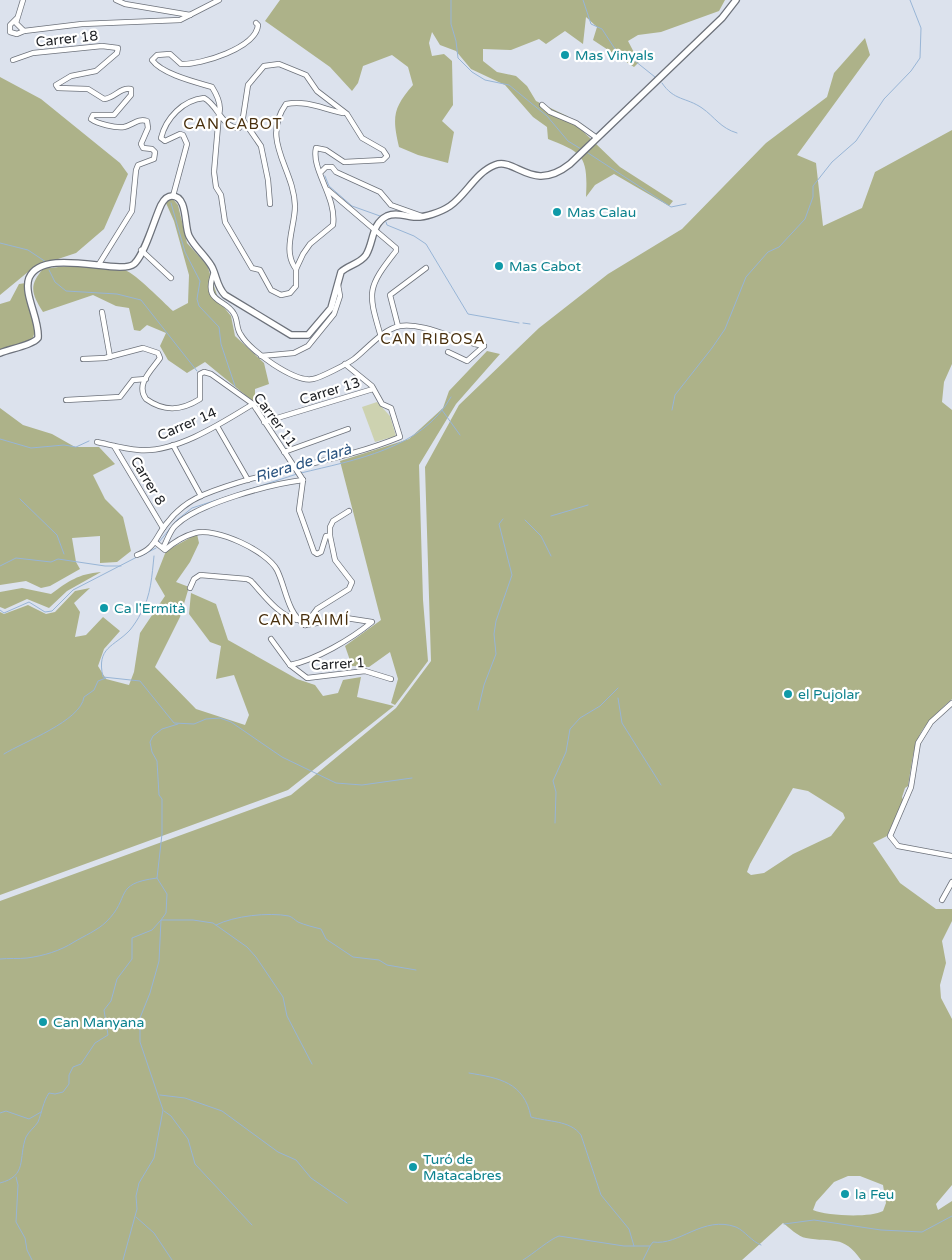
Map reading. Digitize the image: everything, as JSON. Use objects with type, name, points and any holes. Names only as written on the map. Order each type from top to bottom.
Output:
[{"type":"street","points":[[23,0],[16,19],[10,25],[10,32],[16,34],[24,31],[82,24],[180,20],[219,0]]},
{"type":"street","points":[[116,0],[125,4],[190,15]]},
{"type":"street","points":[[173,196],[183,206],[188,235],[214,272],[220,289],[228,298],[295,336],[311,333],[333,304],[337,281],[343,269],[365,256],[374,231],[380,222],[391,215],[423,216],[443,210],[453,204],[493,165],[506,165],[536,176],[553,175],[570,164],[722,18],[736,0]]},
{"type":"street","points":[[16,19],[18,27],[24,31]]},
{"type":"street","points":[[173,196],[187,144],[183,135],[180,134],[165,141],[161,138],[167,122],[180,108],[199,98],[207,100],[220,114],[233,127],[239,128],[243,120],[248,85],[264,66],[279,64],[306,75],[317,91],[347,114],[362,138],[384,150],[388,156],[383,160],[344,162],[326,150],[316,148],[314,158],[327,189],[334,214],[333,225],[310,244],[296,269],[296,286],[290,293],[280,295],[271,290],[260,270],[252,268],[225,222],[221,195],[216,187],[214,172],[220,114],[218,100],[212,87],[182,79],[156,66],[152,60],[156,55],[170,54],[181,64],[202,63],[244,45],[258,29],[256,23]]},
{"type":"street","name":"Carrer 18","points":[[14,60],[33,53],[102,46],[118,48],[117,53],[96,71],[71,76],[56,86],[58,88],[88,89],[104,99],[112,97],[123,89],[131,89],[131,95],[114,115],[93,115],[91,119],[116,127],[124,127],[140,120],[147,121],[148,128],[141,144],[143,148],[155,152],[154,159],[138,164],[132,211],[99,264]]},
{"type":"street","points":[[296,269],[291,262],[289,253],[295,205],[290,181],[278,147],[276,121],[286,104],[296,102],[310,103],[347,114]]},
{"type":"street","points":[[542,105],[550,112],[576,123],[597,138]]},
{"type":"street","points":[[243,120],[261,146],[268,180],[270,204]]},
{"type":"street","points":[[321,172],[326,167],[332,167],[336,172],[380,192],[391,205],[423,216]]},
{"type":"street","points":[[327,189],[396,248],[371,290],[370,300],[381,337]]},
{"type":"street","points":[[0,354],[18,346],[33,344],[38,338],[28,288],[32,274],[49,265],[99,264],[128,268],[134,264],[142,250],[161,205],[166,198],[173,196]]},
{"type":"street","points":[[142,250],[171,278]]},
{"type":"street","points":[[398,326],[390,295],[426,268]]},
{"type":"street","points":[[214,272],[211,290],[214,297],[234,312],[240,335],[271,364],[311,380],[352,361],[381,337],[398,326],[414,326],[484,346],[467,361],[448,352]]},
{"type":"street","points":[[261,356],[294,353],[308,346],[334,314],[340,296],[337,281]]},
{"type":"street","points":[[102,312],[110,357]]},
{"type":"street","points":[[66,400],[120,397],[133,380],[146,379],[160,358],[158,353],[143,348],[110,357],[83,359]]},
{"type":"street","points":[[137,555],[150,549],[163,528],[179,509],[201,496],[248,480],[377,446],[400,437],[391,408],[382,404],[366,381],[345,364]]},
{"type":"street","name":"Carrer 11","points":[[146,379],[142,389],[146,399],[168,410],[188,405],[200,399],[199,378],[204,372],[223,382],[253,404],[303,480]]},
{"type":"street","name":"Carrer 13","points":[[264,422],[373,389]]},
{"type":"street","name":"Carrer 14","points":[[97,442],[140,450],[173,445],[217,426],[253,404]]},
{"type":"street","points":[[217,426],[248,480]]},
{"type":"street","points":[[284,452],[348,429]]},
{"type":"street","points":[[173,445],[201,496]]},
{"type":"street","name":"Carrer 8","points":[[114,446],[163,528]]},
{"type":"street","points":[[163,548],[174,526],[188,515],[283,482],[303,480],[299,510],[314,552],[317,554],[321,552],[326,536],[330,536]]},
{"type":"street","points":[[190,588],[194,579],[200,575],[247,579],[272,604],[305,625],[317,609],[346,593],[352,582],[335,560],[330,536],[330,527],[333,522],[349,511]]},
{"type":"street","points":[[163,548],[197,532],[226,537],[252,548],[267,558],[276,569],[298,620]]},
{"type":"street","points":[[154,542],[163,548]]},
{"type":"street","name":"Carrer 1","points":[[290,664],[307,661],[324,653],[359,633],[372,622],[346,618],[305,625]]},
{"type":"street","name":"Carrer 1","points":[[271,639],[290,664],[307,678],[365,672],[391,680]]},
{"type":"street","points":[[952,703],[931,722],[918,743],[909,793],[890,836],[898,846],[952,856]]},
{"type":"street","points":[[942,900],[952,882]]},
{"type":"green space","points":[[280,0],[725,0],[719,11],[661,32],[638,35],[628,41],[639,62],[634,67],[593,40],[597,27],[586,17],[583,44],[565,31],[546,44],[539,39],[511,50],[483,49],[483,61],[497,72],[516,76],[527,86],[536,101],[567,116],[620,167],[673,201],[669,206],[614,174],[595,185],[586,197],[586,173],[581,158],[569,148],[548,139],[547,127],[533,117],[505,85],[471,69],[456,51],[440,45],[432,32],[429,43],[432,56],[444,54],[452,61],[453,105],[442,121],[454,132],[448,163],[418,155],[399,147],[395,120],[401,100],[413,85],[408,67],[392,55],[363,66],[358,83],[352,91],[330,67],[265,21]]},
{"type":"green space","points":[[865,38],[870,55],[797,155],[816,163],[823,226],[862,208],[875,172],[952,130],[952,364],[944,382],[942,402],[952,410],[952,699],[923,729],[915,746],[908,786],[905,788],[903,800],[887,836],[873,843],[900,883],[936,909],[952,909],[952,921],[942,941],[946,963],[940,985],[941,998],[952,1019],[952,1185],[936,1204],[938,1210],[952,1201],[952,1260],[861,1260],[855,1252],[843,1243],[803,1237],[783,1223],[742,1260],[0,1260],[0,901],[291,795],[396,708],[431,661],[425,467],[459,405],[539,328],[608,274],[682,229],[766,143],[827,97],[834,73]],"holes":[[[793,788],[808,791],[843,813],[845,818],[831,836],[793,854],[764,873],[751,875],[747,872],[750,864]],[[848,1176],[860,1176],[883,1185],[886,1203],[883,1211],[869,1215],[848,1215],[828,1214],[813,1210],[816,1202],[834,1182]]]},
{"type":"green space","points":[[0,77],[41,99],[120,163],[128,174],[104,229],[76,253],[34,267],[0,295]]},
{"type":"green space","points":[[172,198],[178,205],[187,243],[207,265],[219,301],[231,316],[235,336],[264,363],[269,384],[255,389],[255,403],[205,362],[187,373],[168,360],[160,346],[166,333],[147,325],[140,331],[134,330],[129,308],[116,306],[93,295],[43,312],[36,300],[33,289],[35,280],[43,269],[96,265],[125,270],[143,283],[173,311],[188,303],[189,275],[174,221],[166,203]]},
{"type":"green space","points":[[26,283],[35,326],[32,340],[0,350],[0,304],[10,301],[19,284]]},
{"type":"green space","points":[[487,351],[500,354],[456,404],[419,465],[423,600],[428,661],[395,705],[391,703],[398,679],[390,652],[369,667],[352,666],[345,646],[381,620],[340,461],[409,439],[443,408],[449,391]]},
{"type":"green space","points":[[377,402],[390,416],[396,436],[375,442],[362,407]]},
{"type":"green space","points":[[0,408],[23,425],[52,434],[75,447],[99,447],[115,464],[93,475],[105,499],[123,517],[131,551],[117,562],[100,563],[100,536],[72,538],[76,562],[80,569],[50,586],[41,588],[26,581],[0,585]]},
{"type":"green space","points":[[197,534],[199,543],[190,562],[176,582],[189,587],[180,617],[155,667],[196,709],[245,725],[249,715],[234,675],[216,679],[221,646],[210,642],[189,614],[191,593],[216,604],[228,640],[297,679],[315,685],[323,696],[338,693],[343,680],[361,677],[357,697],[394,706],[288,790],[0,895],[0,612],[4,614],[28,605],[46,614],[55,612],[75,591],[90,588],[74,603],[80,612],[75,637],[86,635],[103,617],[120,631],[104,649],[98,666],[106,679],[129,685],[134,672],[140,633],[165,596],[155,579],[166,551]]},
{"type":"green space","points":[[101,572],[67,591],[49,608],[27,599],[5,609],[0,607],[0,592],[22,588],[51,594],[74,579],[86,574]]},
{"type":"waterway","points":[[451,0],[451,24],[458,58],[472,72],[485,80],[509,85],[547,116],[568,141],[581,149]]},
{"type":"waterway","points":[[583,0],[591,24],[602,29],[615,49],[625,53],[655,77]]},
{"type":"waterway","points":[[672,410],[675,395],[725,329],[746,277],[768,252],[779,247],[805,219],[813,197],[813,186],[832,162],[856,141],[884,99],[911,71],[920,58],[921,28],[910,0]]},
{"type":"waterway","points":[[662,83],[671,93],[702,108],[722,125],[737,133]]},
{"type":"waterway","points":[[588,153],[671,207],[686,204]]},
{"type":"waterway","points":[[325,176],[329,186],[352,206],[380,216]]},
{"type":"waterway","points":[[171,203],[185,252],[200,281],[197,299],[199,306],[219,327],[221,344],[235,386]]},
{"type":"waterway","points":[[386,222],[387,225],[414,236],[426,244],[468,314],[519,323]]},
{"type":"waterway","points":[[0,243],[28,250],[46,262]]},
{"type":"waterway","points":[[49,270],[55,282],[66,291],[117,294],[141,300],[197,371]]},
{"type":"waterway","points":[[523,323],[530,324]]},
{"type":"waterway","name":"Riera de Clarà","points":[[301,473],[364,457],[385,450],[405,440],[423,429],[438,415],[451,397]]},
{"type":"waterway","points":[[442,410],[460,435]]},
{"type":"waterway","points":[[0,439],[31,448],[64,445],[76,447],[89,441]]},
{"type":"waterway","name":"Riera de Clarà","points":[[159,542],[177,520],[192,508],[297,474]]},
{"type":"waterway","points":[[20,499],[57,535],[64,554]]},
{"type":"waterway","points":[[551,516],[588,505]]},
{"type":"waterway","points":[[478,710],[484,685],[496,654],[494,634],[496,621],[512,575],[499,524],[503,519]]},
{"type":"waterway","points":[[525,520],[541,536],[551,556]]},
{"type":"waterway","name":"Riera de Clarà","points":[[141,556],[156,548]]},
{"type":"waterway","points":[[154,556],[147,600],[130,630],[104,653],[101,667],[103,677],[140,681],[174,723],[194,724],[206,719],[220,718],[231,722],[282,757],[336,783],[362,785],[412,778]]},
{"type":"waterway","name":"Riera de Clarà","points":[[0,610],[4,613],[29,602],[45,612],[52,611],[73,590],[137,557]]},
{"type":"waterway","points":[[0,566],[16,558],[51,562],[58,559],[105,566],[121,566]]},
{"type":"waterway","points":[[4,754],[50,730],[73,714],[80,706],[84,697],[94,690],[98,681],[106,678]]},
{"type":"waterway","points":[[555,823],[556,792],[553,781],[566,752],[570,729],[580,718],[600,706],[618,688]]},
{"type":"waterway","points":[[618,698],[622,723],[661,785]]},
{"type":"waterway","points":[[0,959],[39,956],[69,945],[106,922],[114,913],[128,888],[134,884],[157,878],[162,834],[162,799],[159,795],[157,761],[152,752],[150,742],[153,736],[162,729],[178,724]]},
{"type":"waterway","points":[[123,1260],[137,1209],[136,1196],[139,1183],[154,1158],[163,1110],[140,1042],[140,1018],[150,993],[159,961],[161,920],[166,913],[167,894],[157,878]]},
{"type":"waterway","points":[[216,925],[232,919],[251,916],[271,914],[289,916],[298,922],[321,929],[326,939],[353,957],[379,960],[387,965],[416,970]]},
{"type":"waterway","points":[[0,1183],[9,1180],[18,1171],[26,1137],[38,1122],[49,1093],[63,1092],[69,1084],[69,1075],[73,1067],[81,1064],[95,1043],[108,1035],[104,1010],[111,1001],[117,979],[132,959],[132,938],[152,930],[161,920],[193,920],[213,923],[247,947],[283,997],[287,1016],[312,1064]]},
{"type":"waterway","points":[[469,1073],[490,1077],[509,1084],[523,1096],[531,1117],[565,1124],[581,1135],[601,1195],[629,1229],[634,1246]]},
{"type":"waterway","points":[[160,1095],[185,1098],[222,1111],[278,1152],[296,1160],[311,1178],[347,1203]]},
{"type":"waterway","points":[[0,1113],[6,1111],[29,1119],[41,1112]]},
{"type":"waterway","points":[[164,1111],[171,1116],[188,1139],[195,1164],[252,1225]]},
{"type":"waterway","points":[[16,1177],[18,1185],[16,1222],[25,1238],[27,1250],[32,1260]]},
{"type":"waterway","points":[[784,1224],[814,1220],[881,1230],[922,1232],[952,1216]]},
{"type":"waterway","points":[[136,1217],[154,1233],[172,1260]]},
{"type":"waterway","points":[[523,1260],[559,1236],[624,1246],[650,1246],[653,1242],[672,1240],[702,1228],[724,1224],[736,1227],[761,1245]]},
{"type":"waterway","points":[[643,1260],[650,1246]]},
{"type":"place","name":"Mas Vinyals","points":[[565,55]]},
{"type":"place","name":"Mas Calau","points":[[557,212]]},
{"type":"place","name":"Mas Cabot","points":[[499,266]]},
{"type":"place","name":"Ca l'Ermità","points":[[104,608]]},
{"type":"place","name":"el Pujolar","points":[[788,694]]},
{"type":"place","name":"Can Manyana","points":[[43,1022]]},
{"type":"place","name":"Turó de Matacabres","points":[[413,1167]]},
{"type":"place","name":"la Feu","points":[[845,1194]]},
{"type":"district","name":"CAN CABOT","points":[[233,124]]},
{"type":"district","name":"CAN RIBOSA","points":[[433,339]]},
{"type":"district","name":"CAN RAIMÍ","points":[[304,620]]}]
